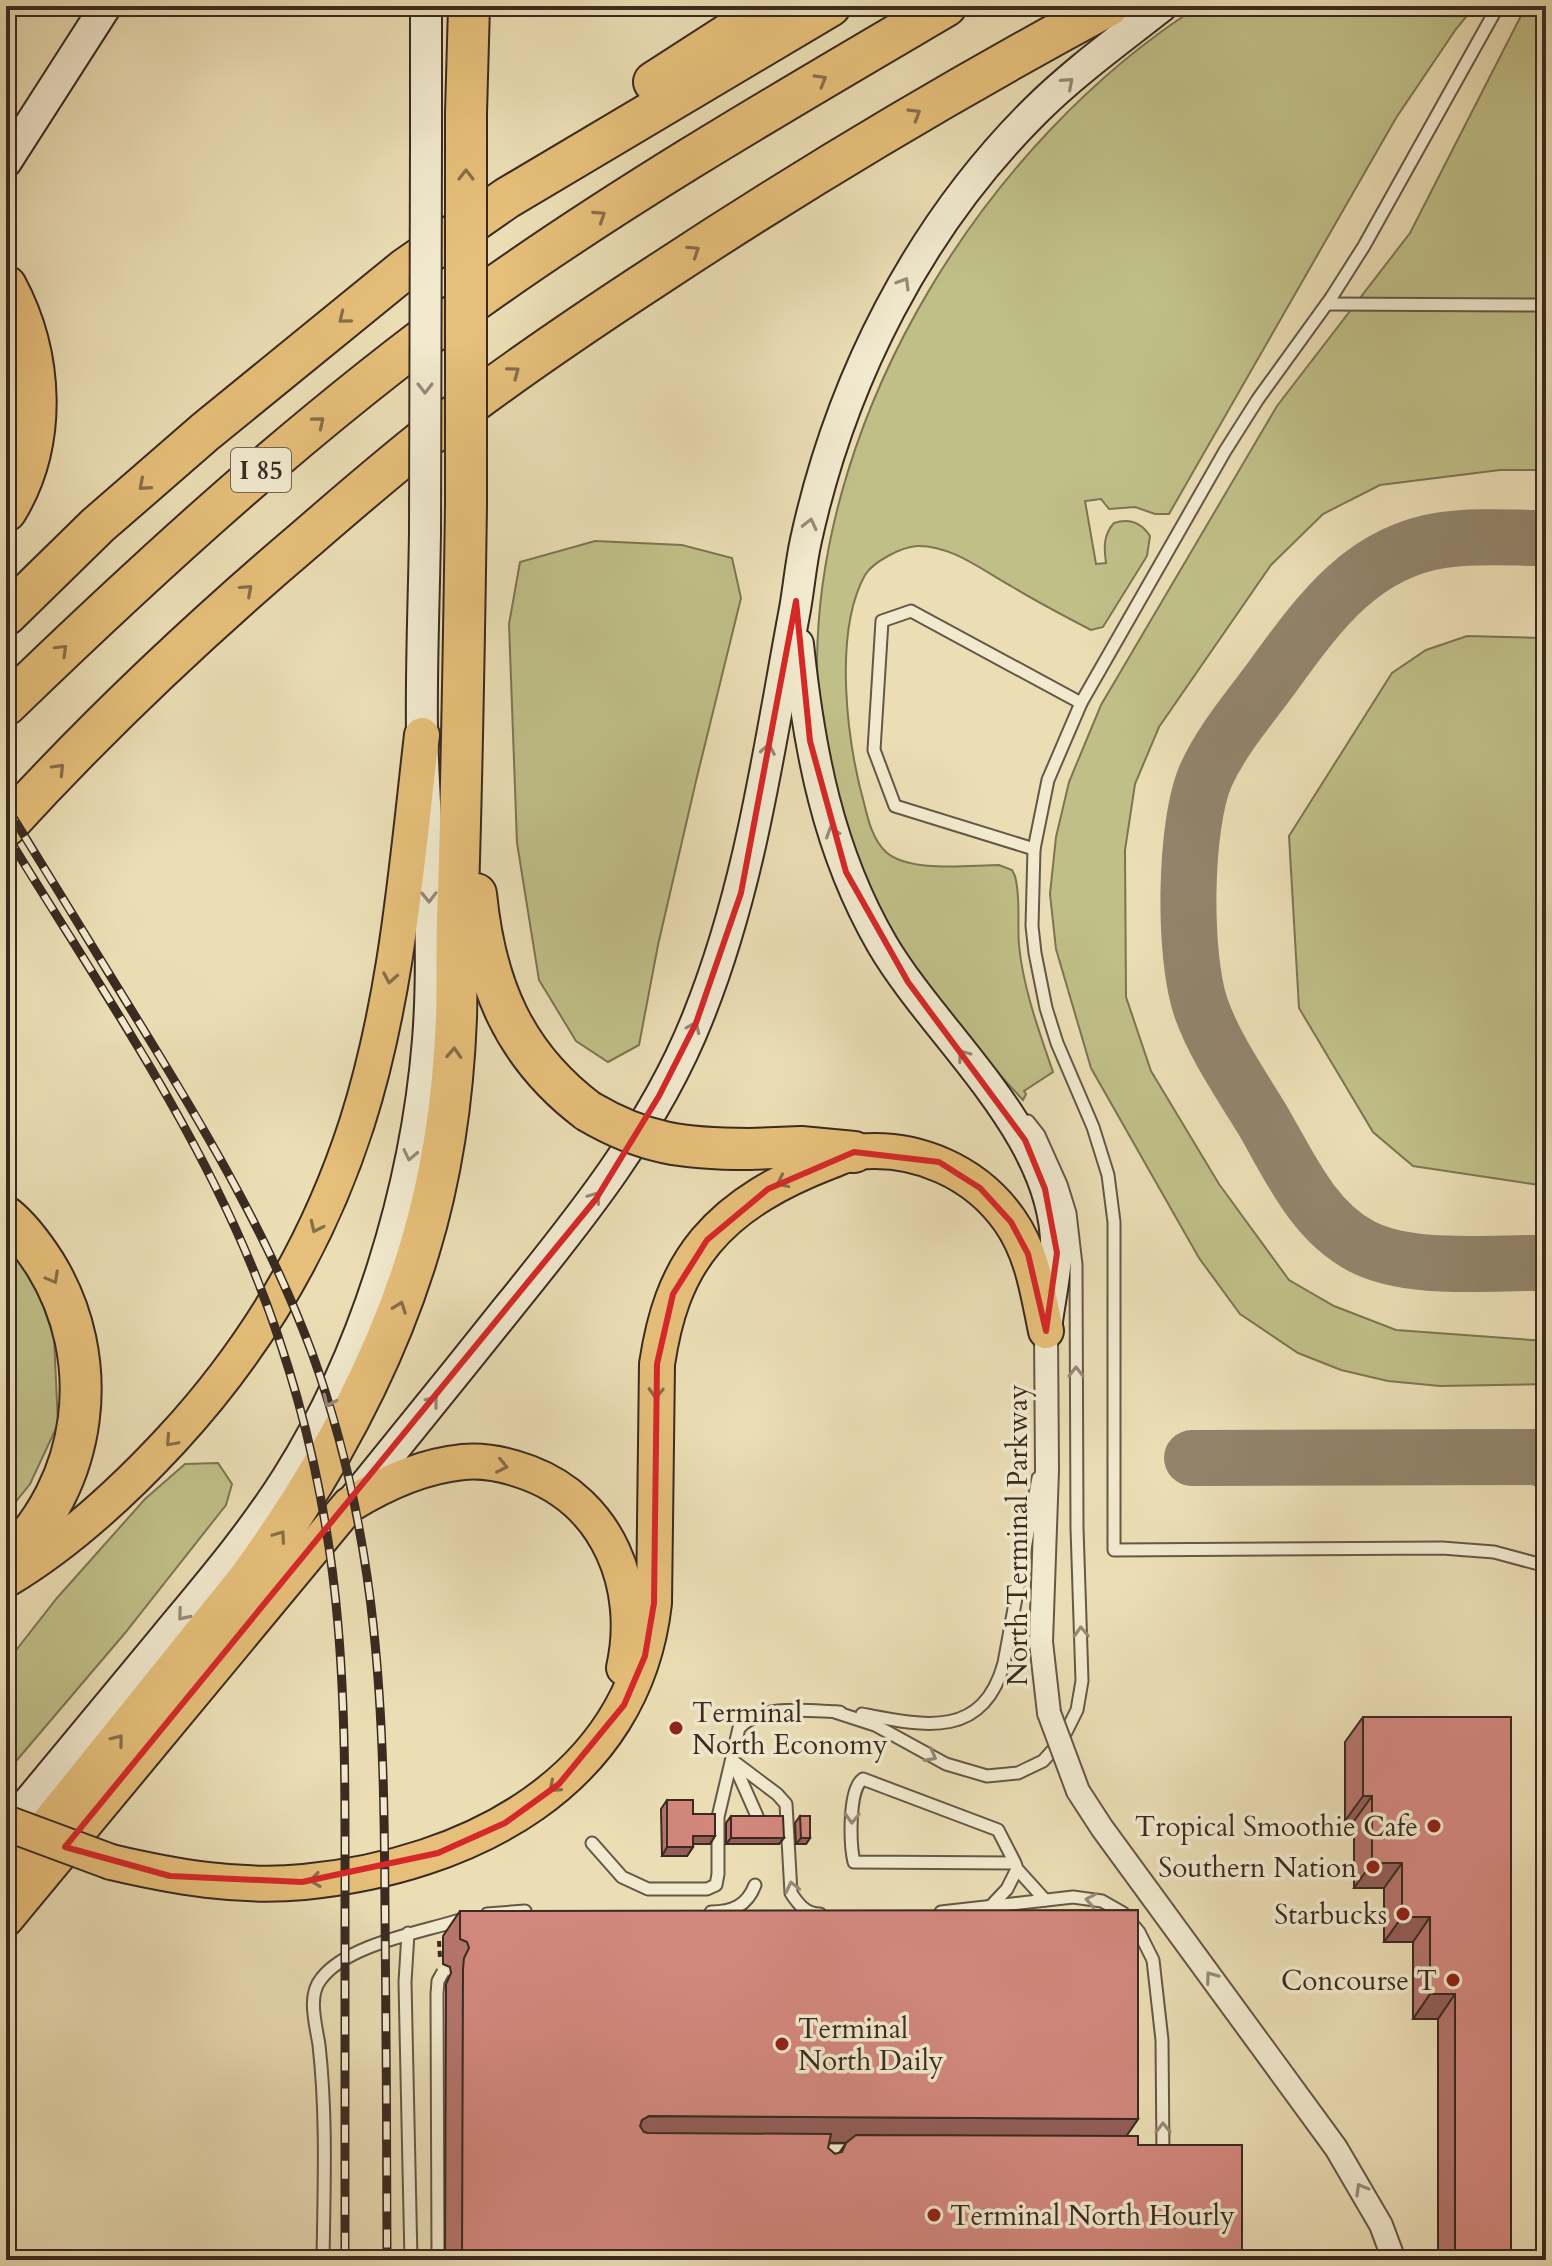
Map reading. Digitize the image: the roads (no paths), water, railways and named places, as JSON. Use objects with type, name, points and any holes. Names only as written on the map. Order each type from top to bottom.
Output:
[{"type":"highway","points":[[6,1881],[284,1531],[329,1458],[378,1362],[420,1249],[449,1111],[456,1016],[463,767],[469,6]]},
{"type":"highway","points":[[507,198],[564,144],[688,58],[772,6]]},
{"type":"highway","name":"I 85","points":[[6,615],[98,525],[205,432],[405,269],[507,198],[830,6]]},
{"type":"highway","name":"I 85","points":[[6,705],[113,601],[251,478],[472,303],[632,195],[946,6]]},
{"type":"highway","points":[[6,826],[102,725],[191,640],[346,504],[443,425],[530,360],[792,189],[991,69],[1108,6]]},
{"type":"highway","points":[[6,511],[24,475],[36,408],[34,368],[23,323],[7,292]]},
{"type":"highway","points":[[463,767],[478,912],[491,978],[520,1041],[563,1092],[619,1129],[647,1140],[709,1149],[801,1147],[854,1152]]},
{"type":"highway","points":[[6,1217],[36,1250],[56,1282],[71,1318],[79,1352],[82,1389],[79,1428],[55,1497],[36,1529],[6,1561]]},
{"type":"main road","points":[[6,162],[106,6]]},
{"type":"main road","points":[[426,6],[422,735],[428,829],[430,977],[428,1039],[421,1098],[394,1223],[383,1263],[344,1370],[304,1449],[256,1524],[6,1826],[111,1862],[199,1880],[302,1882],[394,1867],[473,1839],[505,1823],[559,1784],[583,1760],[624,1705],[638,1678],[651,1629],[655,1563],[657,1364],[673,1294],[707,1240],[746,1204],[805,1171],[854,1152],[913,1154],[939,1162],[980,1188],[997,1203],[1011,1222],[1028,1254],[1046,1331]]},
{"type":"main road","points":[[6,1919],[349,1505],[596,1199],[659,1096],[679,1059],[712,980],[741,893],[805,545],[835,432],[857,375],[898,293],[936,232],[981,171],[1035,111],[1162,6]]},
{"type":"main road","points":[[796,601],[803,688],[813,756],[823,803],[846,872],[891,957],[1025,1140],[1035,1161],[1052,1214],[1057,1253],[1046,1331]]},
{"type":"main road","points":[[6,1580],[89,1520],[184,1426],[266,1319],[307,1245],[358,1121],[380,1031],[402,907],[422,735]]},
{"type":"main road","points":[[349,1505],[378,1487],[410,1475],[463,1462],[492,1463],[519,1469],[547,1480],[577,1500],[605,1533],[621,1568],[626,1590],[625,1661],[607,1730]]},
{"type":"street","name":"North Terminal Parkway","points":[[1046,1331],[1048,1418],[1041,1642],[1049,1713],[1078,1791],[1336,2148],[1381,2225],[1394,2260]]},
{"type":"lane","points":[[1498,6],[1364,246],[1225,451],[1081,703],[1048,780],[1034,849],[1032,926],[1039,978],[1057,1043],[1093,1127],[1108,1175],[1114,1222],[1114,1550],[1442,1548],[1494,1552],[1546,1566]]},
{"type":"lane","points":[[1327,304],[1546,305]]},
{"type":"lane","points":[[1034,849],[895,806],[874,750],[882,621],[911,611],[1081,703]]},
{"type":"lane","points":[[835,1712],[875,1725],[959,1770],[999,1776],[1018,1773],[1043,1761],[1068,1730],[1080,1700],[1076,1265],[1070,1213],[1039,1135],[1016,1107],[985,1084]]},
{"type":"lane","points":[[592,1843],[622,1877],[648,1889],[707,1889],[716,1885],[718,1874],[718,1817],[733,1761],[734,1738],[748,1719],[771,1711],[835,1712],[937,1725],[950,1723],[975,1711],[994,1690],[1004,1663],[1048,1418]]},
{"type":"lane","points":[[733,1761],[757,1816]]},
{"type":"lane","points":[[733,1761],[786,1804],[791,1893],[798,1905],[813,1914],[828,1914]]},
{"type":"lane","points":[[1016,1866],[854,1862],[851,1851],[853,1792],[863,1779],[998,1830],[1016,1866],[1045,1900]]},
{"type":"lane","points":[[991,1906],[1007,1889],[1016,1866]]},
{"type":"lane","points":[[703,1912],[734,1909],[745,1903],[755,1885]]},
{"type":"lane","points":[[934,1912],[1073,1897],[1102,1901],[1123,1913],[1139,1932],[1153,1960],[1162,2040],[1163,2153],[1150,2152]]},
{"type":"lane","points":[[323,2260],[323,2093],[313,2002],[320,1979],[340,1961],[408,1933],[429,1930],[476,1915],[531,1911]]},
{"type":"lane","points":[[408,1933],[405,1982],[411,2260]]},
{"type":"lane","points":[[438,2260],[437,1994],[438,1981],[443,1972]]},
{"type":"lane","points":[[802,2150],[833,2147],[867,2150]]},
{"type":"lane","points":[[821,2163],[833,2147]]},
{"type":"railway","points":[[6,806],[171,1075],[238,1191],[296,1312],[335,1423],[365,1560],[379,1698],[384,1838],[387,2260]]},
{"type":"railway","points":[[6,834],[140,1049],[230,1216],[286,1359],[310,1446],[333,1580],[342,1695],[345,1800],[345,2260]]},
{"type":"place","name":"Terminal North Economy","points":[[676,1728]]},
{"type":"place","name":"Tropical Smoothie Cafe","points":[[1434,1826]]},
{"type":"place","name":"Southern Nation","points":[[1373,1867]]},
{"type":"place","name":"Starbucks","points":[[1403,1914]]},
{"type":"place","name":"Concourse T","points":[[1453,1980]]},
{"type":"place","name":"Terminal North Daily","points":[[782,2044]]},
{"type":"place","name":"Terminal North Hourly","points":[[934,2215]]}]
